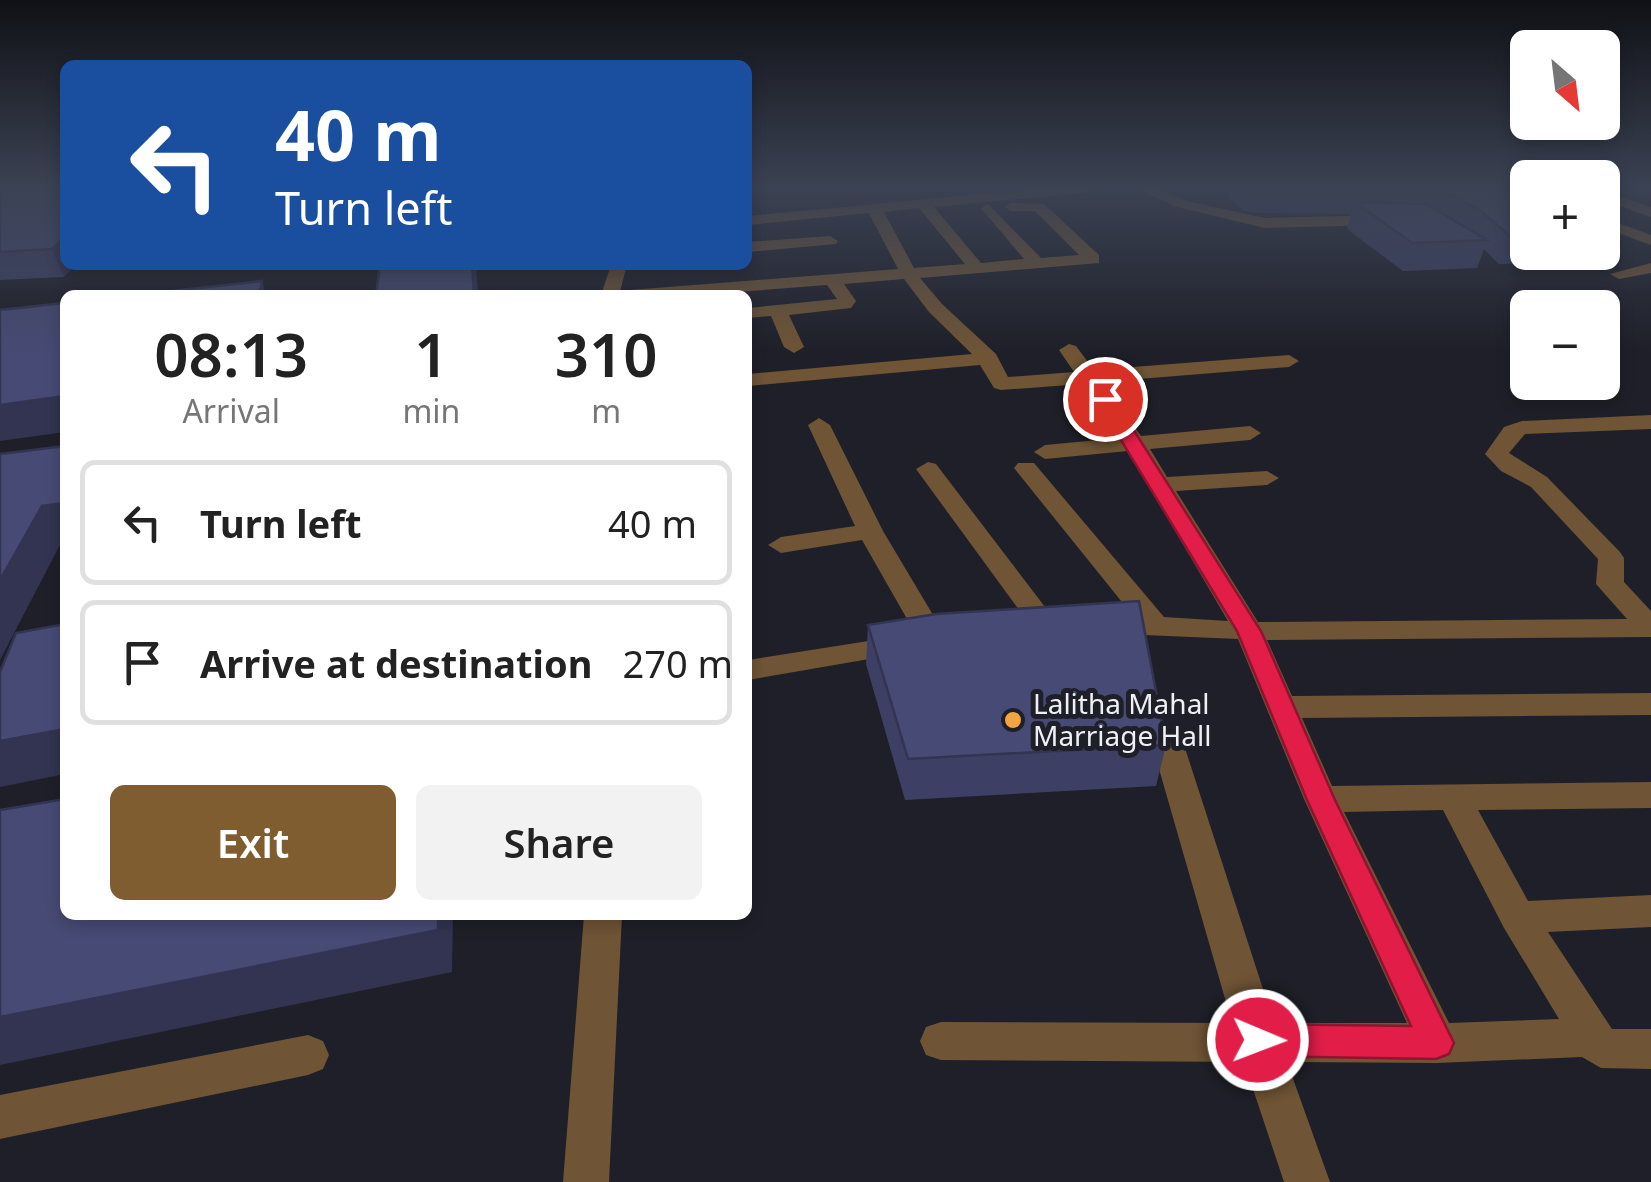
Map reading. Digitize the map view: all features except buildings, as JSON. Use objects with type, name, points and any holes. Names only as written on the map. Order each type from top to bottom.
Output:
[{"type":"street","points":[[752,314],[845,304],[839,264],[827,243]]},
{"type":"street","points":[[893,243],[926,298],[970,335],[989,358],[1002,384],[1288,361]]},
{"type":"street","points":[[957,243],[977,268]]},
{"type":"street","points":[[1019,243],[1038,264]]},
{"type":"street","points":[[752,248],[909,273],[1092,260],[1075,243]]},
{"type":"street","points":[[709,290],[839,264]]},
{"type":"street","points":[[1619,274],[1651,268]]},
{"type":"street","points":[[778,311],[794,347]]},
{"type":"street","points":[[1069,350],[1135,444],[1249,631],[1321,800],[1436,1043]]},
{"type":"street","points":[[752,380],[989,358]]},
{"type":"street","points":[[1651,422],[1522,428],[1512,432],[1498,454],[1509,466],[1539,482],[1611,558],[1610,584],[1651,628]]},
{"type":"street","points":[[752,669],[942,639],[870,531],[819,425]]},
{"type":"street","points":[[1156,625],[1036,460],[1135,444],[1250,433]]},
{"type":"street","points":[[928,469],[1048,630]]},
{"type":"street","points":[[1159,485],[1267,478]]},
{"type":"street","points":[[781,545],[870,531]]},
{"type":"street","points":[[1009,634],[1156,625],[1249,631],[1651,628]]},
{"type":"street","points":[[1284,708],[1651,704]]},
{"type":"street","points":[[1169,748],[1258,1040],[1307,1182]]},
{"type":"street","points":[[1321,800],[1651,795]]},
{"type":"street","points":[[1454,798],[1517,916],[1600,1048]]},
{"type":"street","points":[[1517,916],[1651,910]]},
{"type":"street","points":[[586,1182],[603,920]]},
{"type":"street","points":[[941,1041],[1436,1043],[1592,1038],[1600,1048]]},
{"type":"street","points":[[1600,1048],[1651,1048]]},
{"type":"street","points":[[0,1117],[308,1054]]},
{"type":"place","name":"Lalitha Mahal Marriage Hall","points":[[1013,720]]},
{"type":"route","points":[[1105,399],[1249,631],[1321,800],[1436,1043],[1258,1040]]}]
